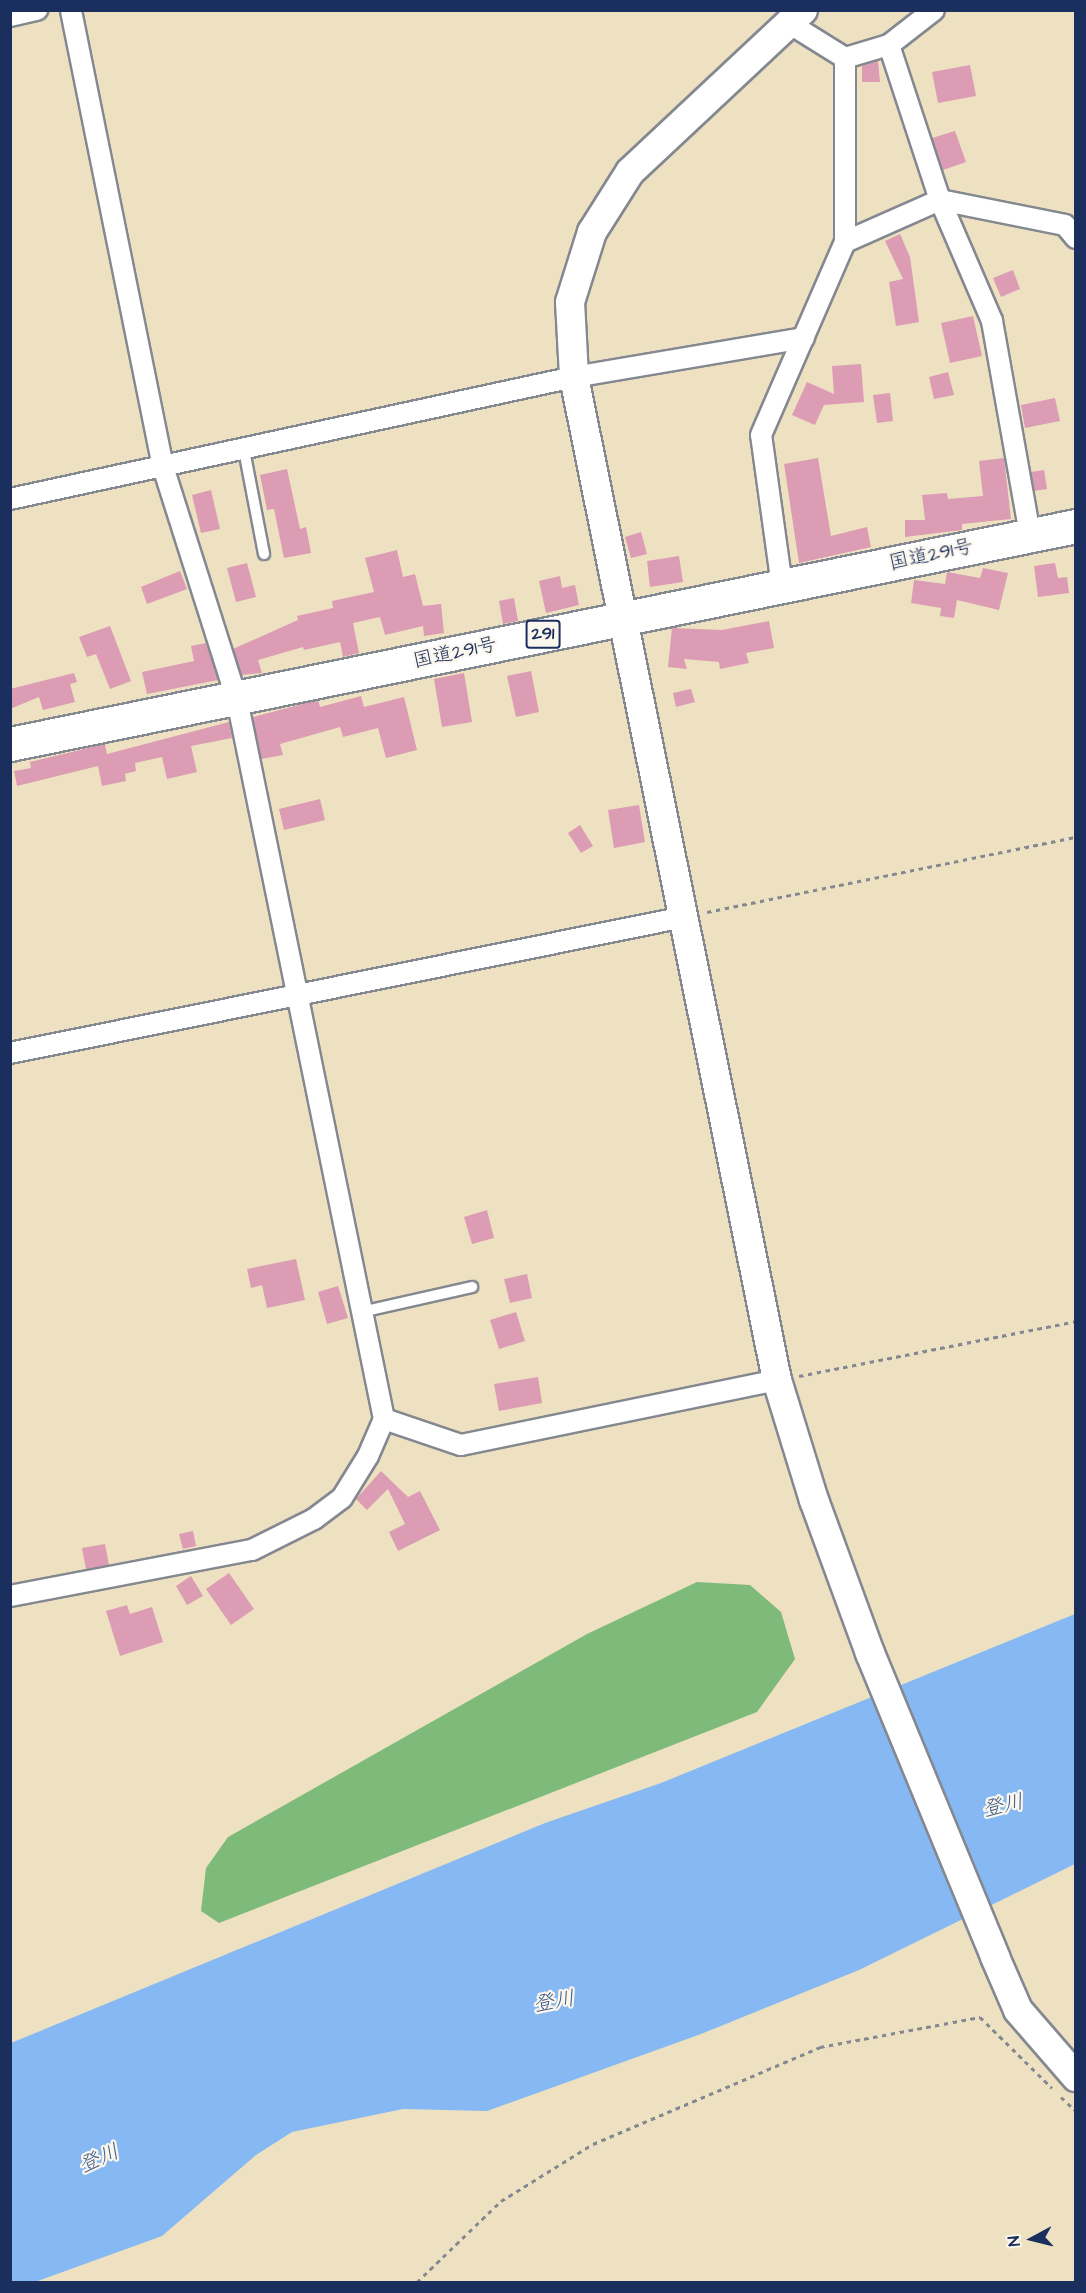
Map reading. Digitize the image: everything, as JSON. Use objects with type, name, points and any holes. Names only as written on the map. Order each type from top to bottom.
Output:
[{"type":"highway","name":"国道291号","points":[[10,744],[237,700],[622,617],[1076,526]]},
{"type":"street","points":[[10,16],[37,10]]},
{"type":"street","points":[[10,1596],[252,1550],[314,1519],[342,1498],[368,1456],[384,1419],[237,700],[163,467],[71,10]]},
{"type":"street","points":[[845,58],[889,45],[934,10]]},
{"type":"street","points":[[782,586],[761,435],[845,242],[845,58],[798,17],[630,172],[592,232],[570,302],[574,377],[777,1380],[814,1500],[870,1653],[995,1957],[1018,2010],[1076,2077]]},
{"type":"street","points":[[889,45],[940,200],[992,321],[1030,535]]},
{"type":"street","points":[[845,242],[940,200],[1065,225],[1076,238]]},
{"type":"street","points":[[10,499],[574,377],[804,338]]},
{"type":"street","points":[[10,1053],[296,997],[684,916]]},
{"type":"street","points":[[384,1419],[461,1445],[777,1380]]},
{"type":"lane","points":[[244,450],[264,554]]},
{"type":"lane","points":[[361,1312],[472,1287]]},
{"type":"path","points":[[684,916],[1076,837]]},
{"type":"path","points":[[777,1380],[1076,1321]]},
{"type":"path","points":[[417,2283],[501,2201],[593,2144],[820,2047],[980,2017],[1076,2111]]},
{"type":"green space","points":[[697,1582],[750,1585],[781,1612],[795,1659],[757,1712],[219,1923],[201,1911],[206,1868],[228,1837],[587,1634]]},
{"type":"water","name":"登川","points":[[1075,1614],[1075,1864],[859,1970],[701,2034],[487,2111],[403,2109],[292,2132],[256,2155],[162,2236],[35,2282],[11,2282],[11,2043],[545,1823],[661,1783]]},
{"type":"building","points":[[878,61],[880,82],[862,82],[862,66]]},
{"type":"building","points":[[970,65],[976,96],[938,103],[932,72]]},
{"type":"building","points":[[955,131],[966,162],[943,170],[932,138]]},
{"type":"building","points":[[900,234],[910,257],[919,322],[896,326],[889,282],[903,279],[885,241]]},
{"type":"building","points":[[1013,270],[1020,289],[1001,297],[993,278]]},
{"type":"building","points":[[973,316],[982,356],[950,363],[941,323]]},
{"type":"building","points":[[861,364],[864,402],[824,405],[815,425],[792,415],[807,382],[834,394],[832,366]]},
{"type":"building","points":[[948,372],[954,395],[934,399],[929,377]]},
{"type":"building","points":[[890,393],[893,421],[877,423],[873,395]]},
{"type":"building","points":[[1055,398],[1060,421],[1025,428],[1021,405]]},
{"type":"building","points":[[818,458],[831,536],[867,527],[871,547],[799,563],[784,464]]},
{"type":"building","points":[[1004,458],[1011,519],[962,524],[962,530],[905,537],[905,520],[925,520],[922,495],[947,493],[948,499],[983,496],[979,461]]},
{"type":"building","points":[[287,469],[300,529],[306,527],[311,553],[284,558],[274,509],[267,510],[260,475]]},
{"type":"building","points":[[1044,470],[1047,489],[1034,491],[1031,472]]},
{"type":"building","points":[[211,490],[220,529],[201,533],[192,495]]},
{"type":"building","points":[[641,532],[647,554],[631,558],[625,537]]},
{"type":"building","points":[[397,550],[403,577],[415,574],[423,606],[441,604],[444,633],[424,636],[423,626],[385,635],[380,617],[353,623],[359,653],[343,657],[340,642],[304,650],[303,647],[258,660],[262,673],[242,675],[233,649],[298,620],[297,616],[333,608],[332,601],[374,592],[365,558]]},
{"type":"building","points":[[679,556],[683,582],[650,587],[647,561]]},
{"type":"building","points":[[247,563],[256,597],[236,602],[227,568]]},
{"type":"building","points":[[1055,563],[1058,578],[1067,577],[1069,593],[1038,597],[1034,566]]},
{"type":"building","points":[[983,568],[1008,573],[999,610],[957,600],[954,618],[940,616],[941,608],[911,603],[914,580],[945,584],[947,572],[980,578]]},
{"type":"building","points":[[180,571],[187,589],[147,604],[141,587]]},
{"type":"building","points":[[560,576],[562,588],[575,585],[579,605],[546,613],[539,581]]},
{"type":"building","points":[[514,598],[518,621],[503,624],[499,601]]},
{"type":"building","points":[[769,621],[774,648],[746,653],[749,663],[720,669],[719,662],[684,659],[687,669],[668,667],[672,628],[722,630]]},
{"type":"building","points":[[110,626],[131,681],[110,689],[96,654],[87,657],[79,637]]},
{"type":"building","points":[[206,643],[218,680],[147,694],[142,672],[194,661],[191,646]]},
{"type":"building","points":[[531,671],[539,712],[516,717],[507,676]]},
{"type":"building","points":[[74,673],[77,682],[70,684],[75,702],[43,710],[39,697],[10,709],[10,689]]},
{"type":"building","points":[[464,673],[472,722],[442,727],[434,679]]},
{"type":"building","points":[[691,689],[695,702],[676,707],[673,693]]},
{"type":"building","points":[[361,696],[364,707],[404,697],[417,750],[386,758],[378,728],[343,737],[340,727],[280,744],[283,755],[261,759],[253,717],[318,700],[320,707]]},
{"type":"building","points":[[229,722],[232,738],[191,746],[197,772],[167,779],[162,757],[135,763],[136,771],[125,774],[126,781],[102,786],[98,766],[17,786],[14,771],[31,768],[30,762],[105,744],[107,754]]},
{"type":"building","points":[[320,799],[325,820],[284,830],[279,809]]},
{"type":"building","points":[[639,805],[645,842],[614,848],[608,810]]},
{"type":"building","points":[[580,825],[593,846],[581,853],[568,833]]},
{"type":"building","points":[[487,1210],[494,1238],[472,1244],[464,1217]]},
{"type":"building","points":[[296,1259],[305,1300],[267,1308],[262,1285],[251,1288],[247,1269]]},
{"type":"building","points":[[527,1274],[532,1298],[510,1303],[504,1279]]},
{"type":"building","points":[[338,1286],[348,1318],[327,1324],[318,1292]]},
{"type":"building","points":[[516,1312],[525,1341],[499,1349],[490,1320]]},
{"type":"building","points":[[538,1377],[542,1403],[499,1411],[494,1384]]},
{"type":"building","points":[[381,1471],[408,1497],[420,1491],[440,1530],[398,1551],[389,1532],[405,1524],[388,1489],[367,1510],[356,1499]]},
{"type":"building","points":[[193,1531],[196,1546],[183,1549],[179,1534]]},
{"type":"building","points":[[105,1544],[109,1565],[86,1569],[82,1548]]},
{"type":"building","points":[[229,1573],[254,1609],[231,1625],[206,1589]]},
{"type":"building","points":[[191,1576],[203,1596],[187,1605],[176,1586]]},
{"type":"building","points":[[127,1605],[130,1614],[152,1607],[163,1642],[120,1656],[106,1611]]}]
